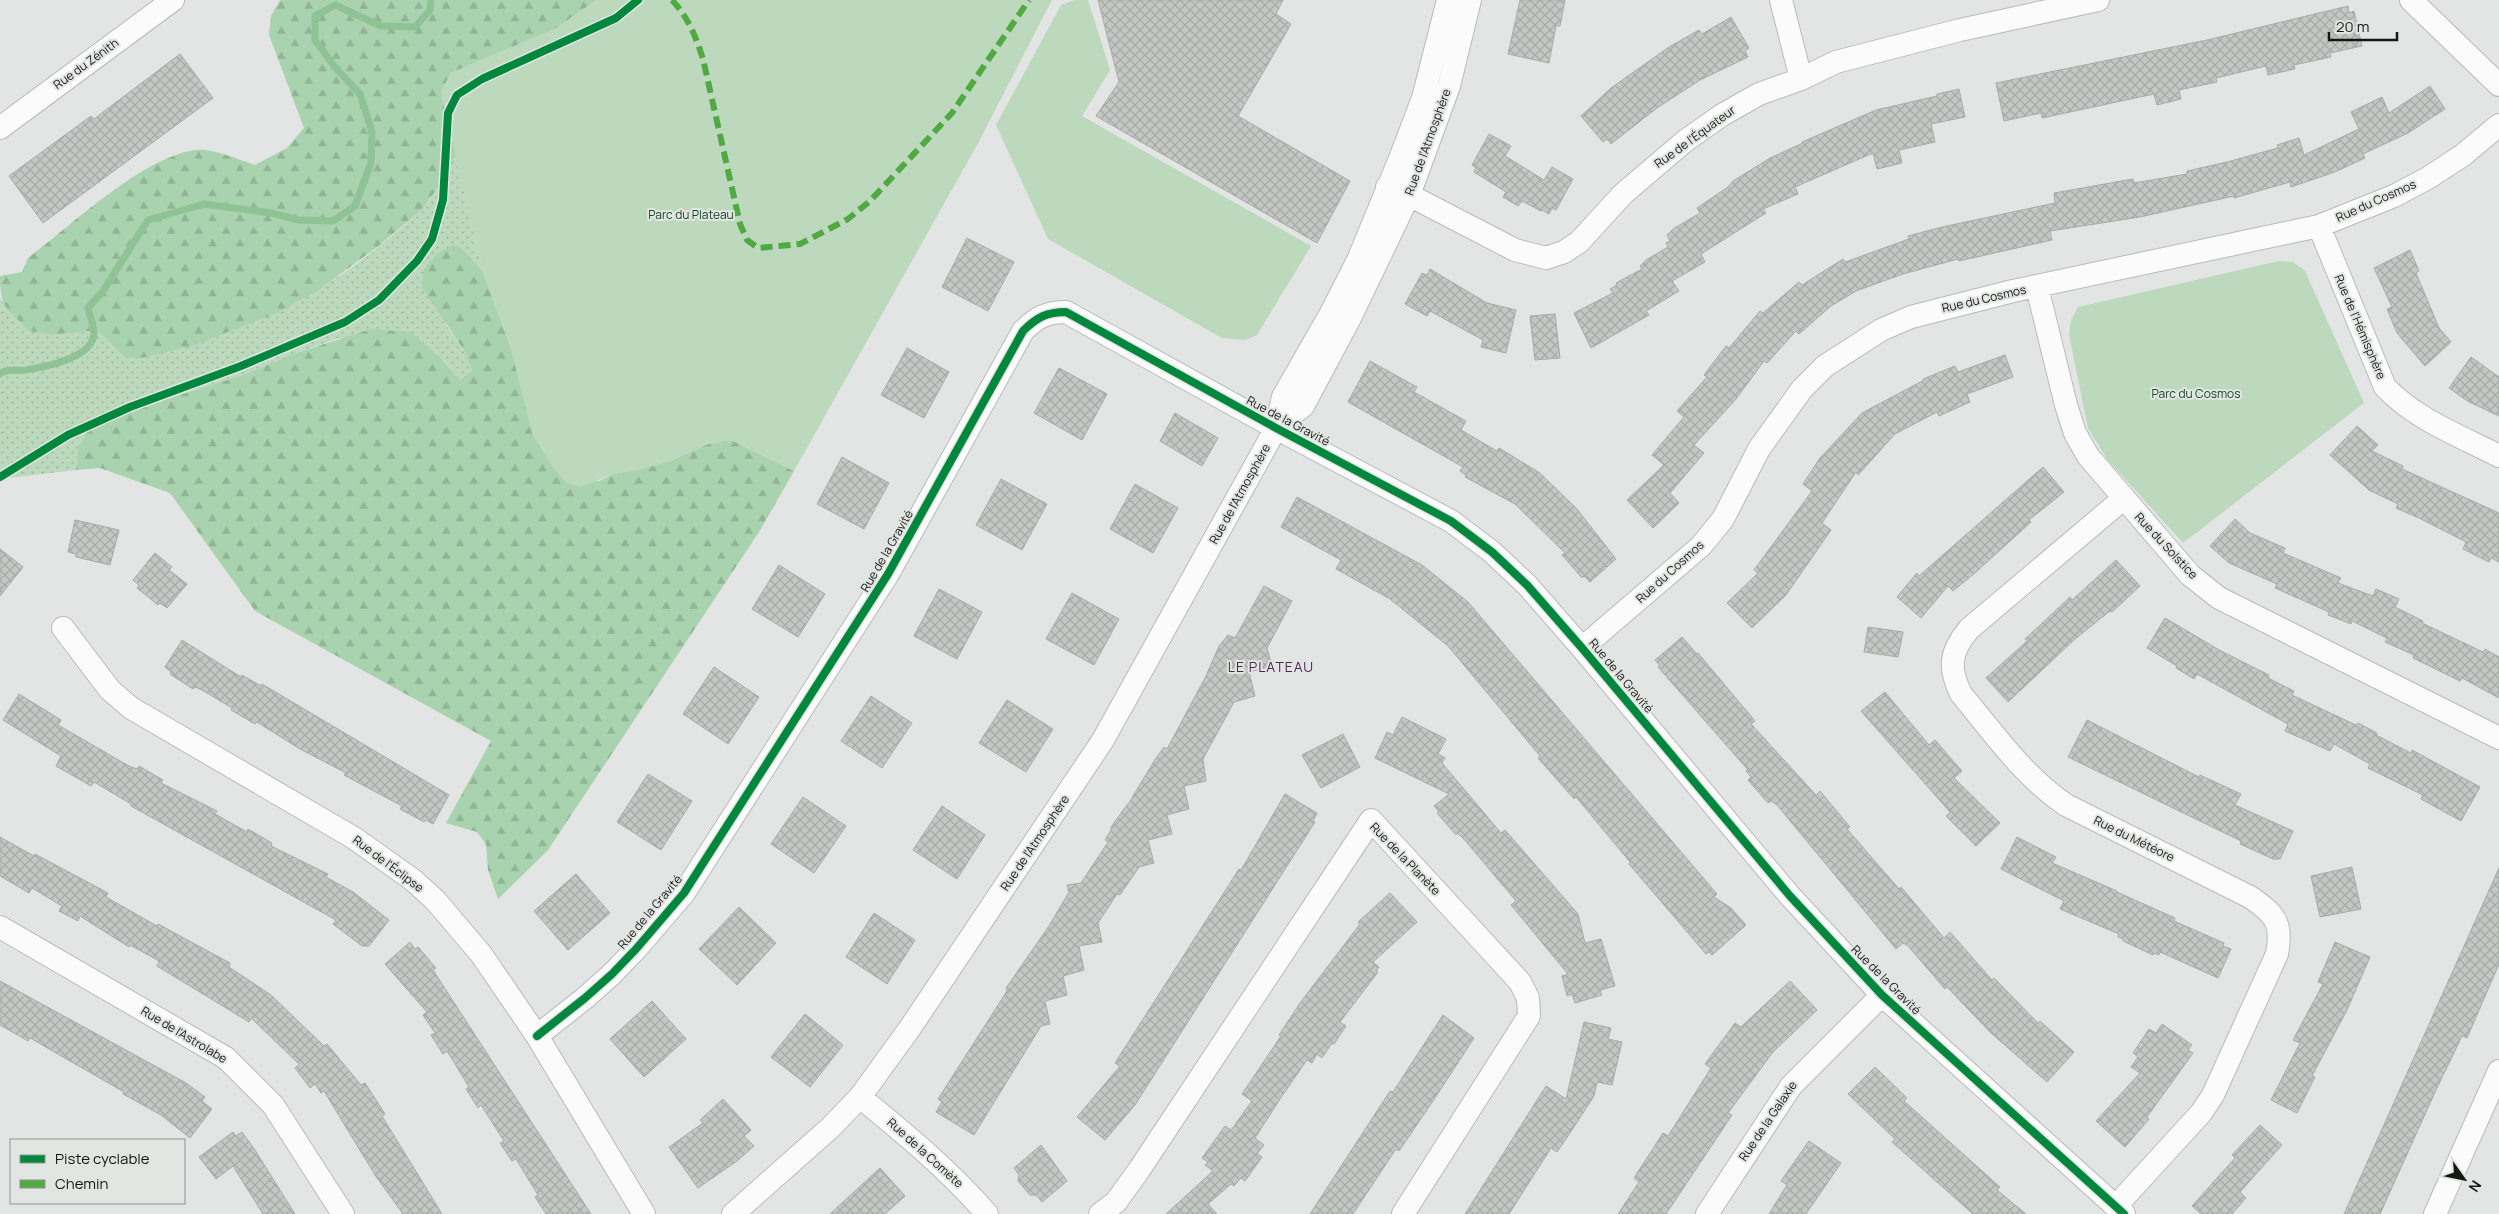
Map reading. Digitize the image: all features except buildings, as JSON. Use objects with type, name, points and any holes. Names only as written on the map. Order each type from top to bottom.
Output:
[{"type":"street","name":"Rue du Zénith","points":[[0,128],[173,0]]},
{"type":"street","name":"Rue de l'Atmosphère","points":[[734,1214],[794,1163],[860,1096],[926,1004],[1103,740],[1276,428],[1283,397],[1336,304],[1358,260],[1423,98],[1448,0]]},
{"type":"street","name":"Rue de l'Atmosphère","points":[[1276,428],[1303,406],[1351,316],[1409,195],[1422,165],[1449,86],[1470,0]]},
{"type":"street","points":[[1781,0],[1801,79]]},
{"type":"street","name":"Rue de l'Équateur","points":[[1387,188],[1409,195],[1515,250],[1546,258],[1564,252],[1579,242],[1623,194],[1656,165],[1722,115],[1759,94],[1801,79],[1836,62],[1960,30],[2098,0]]},
{"type":"street","points":[[2411,0],[2499,85]]},
{"type":"street","name":"Rue du Cosmos","points":[[1582,648],[1701,546],[1723,519],[1759,449],[1802,389],[1825,366],[1881,330],[1910,317],[2037,287],[2319,226],[2394,196],[2428,178],[2463,154],[2499,125]]},
{"type":"street","points":[[1401,156],[1422,165]]},
{"type":"street","name":"Rue de l'Hémisphère","points":[[2319,226],[2385,387],[2398,402],[2414,412],[2499,456]]},
{"type":"street","name":"Rue du Solstice","points":[[2037,287],[2075,433],[2088,456],[2190,575],[2219,598],[2499,738]]},
{"type":"street","name":"Rue de la Gravité","points":[[537,1036],[612,974],[684,893],[888,574],[1024,331],[1037,318],[1050,312],[1066,312],[1276,428],[1451,521],[1492,552],[1526,585],[1582,648],[1790,896],[1882,995],[2120,1210]]},
{"type":"street","name":"Rue du Météore","points":[[2120,1210],[2201,1113],[2213,1095],[2277,954],[2280,939],[2277,921],[2266,908],[2250,897],[2066,805],[2049,794],[2033,779],[1961,694],[1954,680],[1952,668],[1957,643],[1968,629],[2123,499]]},
{"type":"street","name":"Rue de l'Éclipse","points":[[63,628],[110,690],[131,708],[354,838],[413,880],[435,900],[476,947],[537,1036],[644,1214]]},
{"type":"street","name":"Rue de la Planète","points":[[1100,1214],[1116,1202],[1130,1182],[1371,820],[1520,982],[1528,998],[1529,1016],[1403,1214]]},
{"type":"street","name":"Rue de l'Astrolabe","points":[[0,927],[226,1058],[273,1105],[343,1214]]},
{"type":"street","name":"Rue de la Galaxie","points":[[1707,1214],[1791,1086],[1882,995]]},
{"type":"street","points":[[2436,1214],[2499,1071]]},
{"type":"street","name":"Rue de la Comète","points":[[860,1096],[935,1160],[968,1192],[987,1214]]},
{"type":"green space","points":[[280,0],[597,0],[555,29],[451,73],[441,92],[456,156],[444,166],[442,183],[421,210],[380,245],[316,292],[277,313],[192,346],[141,358],[124,357],[97,330],[52,335],[28,331],[6,308],[0,288],[0,276],[22,272],[28,258],[108,194],[153,165],[175,155],[196,150],[218,153],[255,165],[287,148],[304,128],[269,35],[271,16]]},
{"type":"green space","name":"Parc du Plateau","points":[[597,0],[1052,0],[977,145],[794,471],[733,441],[722,441],[705,445],[672,460],[642,469],[613,474],[581,487],[567,483],[551,464],[533,435],[511,348],[482,270],[441,92],[451,73],[555,29]]},
{"type":"green space","points":[[1075,0],[1088,0],[1110,70],[1082,116],[1311,246],[1257,335],[1245,340],[1222,338],[1048,239],[996,125],[1061,5]]},
{"type":"green space","points":[[456,156],[482,270],[473,260],[446,325],[465,352],[472,371],[459,380],[444,360],[339,338],[293,354],[246,374],[126,412],[108,413],[93,423],[78,447],[76,470],[0,479],[0,298],[28,331],[52,335],[97,330],[124,357],[202,338],[241,326],[260,320],[296,303],[342,274],[390,238],[429,200],[442,182],[444,166]]},
{"type":"green space","points":[[452,245],[462,249],[482,270],[511,348],[533,435],[551,464],[567,483],[599,481],[613,474],[642,469],[672,460],[705,445],[722,441],[733,441],[794,471],[759,532],[548,850],[498,899],[488,870],[486,844],[477,832],[446,823],[491,741],[255,611],[170,493],[100,468],[76,470],[78,447],[93,423],[108,413],[126,412],[246,374],[293,354],[371,329],[411,332],[444,361],[459,380],[472,371],[465,352],[422,287],[424,269],[437,254]]},
{"type":"green space","name":"Parc du Cosmos","points":[[2279,261],[2293,262],[2305,271],[2364,403],[2183,543],[2107,459],[2088,428],[2069,335],[2071,320],[2078,307]]},
{"type":"waterway","points":[[0,374],[9,370],[26,370],[55,364],[77,355],[85,349],[91,342],[94,334],[88,308],[103,291],[148,220],[204,204],[271,213],[299,220],[333,221],[355,206],[371,163],[372,132],[360,94],[334,66],[315,40],[315,16],[335,5],[381,26],[415,27],[430,10],[431,0]]},
{"type":"marked path","points":[[672,0],[687,20],[703,59],[740,224],[747,240],[758,248],[800,244],[848,219],[870,201],[952,113],[1029,0]]},
{"type":"cycle path","points":[[0,477],[68,435],[130,407],[241,366],[345,322],[379,300],[417,261],[432,239],[443,200],[448,113],[457,95],[482,79],[616,18],[638,0]]},
{"type":"cycle path","points":[[537,1036],[612,974],[684,893],[888,574],[1023,331],[1043,316],[1066,312],[1276,428],[1451,521],[1492,552],[1527,585],[1790,896],[1882,995],[2124,1214]]},
{"type":"district","name":"LE PLATEAU","points":[[1271,667]]}]
